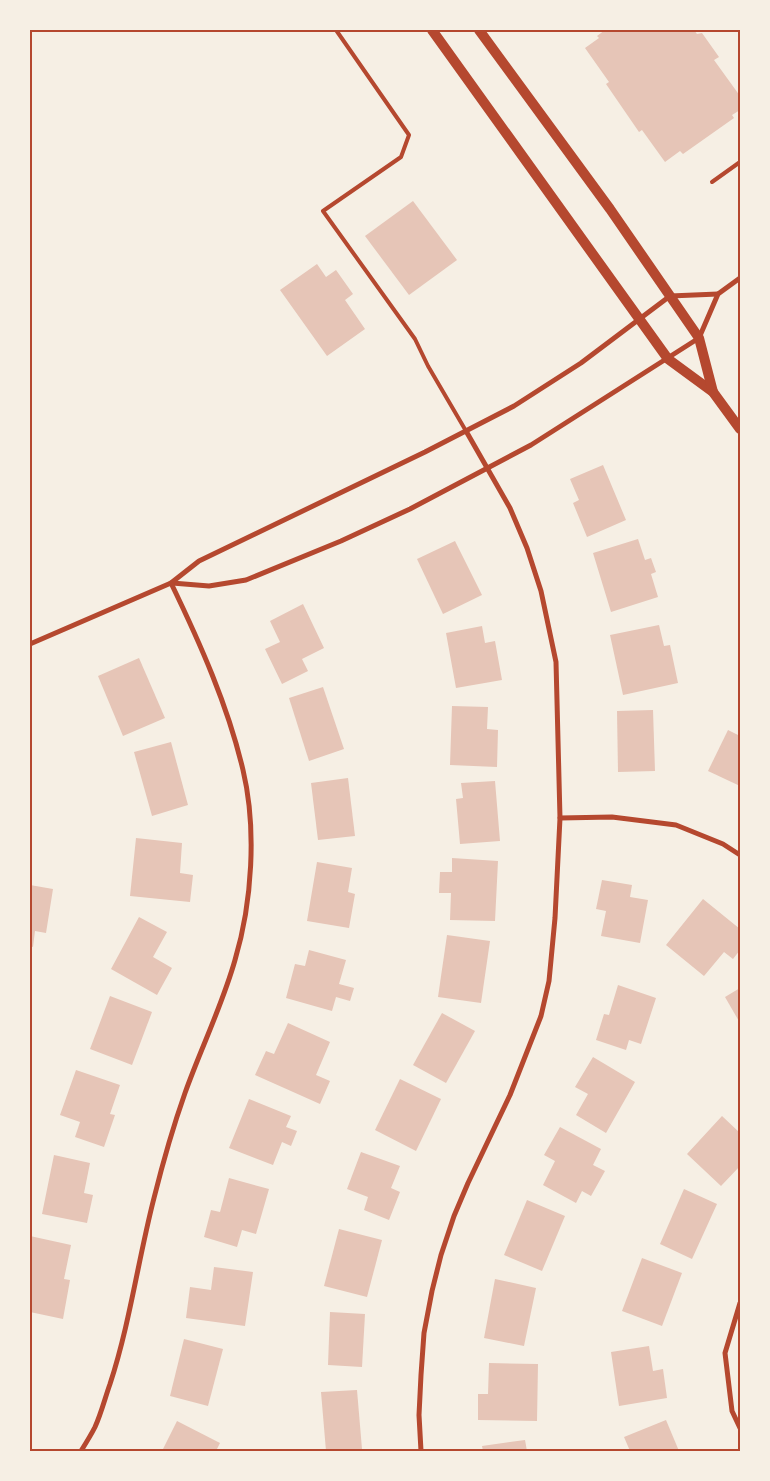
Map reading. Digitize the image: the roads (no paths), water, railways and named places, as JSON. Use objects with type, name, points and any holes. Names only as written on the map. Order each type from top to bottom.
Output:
[{"type":"main road","points":[[432,30],[668,359],[713,392],[740,428]]},
{"type":"main road","points":[[479,30],[610,209],[699,338],[713,392]]},
{"type":"street","points":[[171,583],[209,586],[246,580],[341,542],[410,509],[538,441],[699,338],[718,294],[740,278]]},
{"type":"street","points":[[30,644],[171,583],[199,561],[466,432],[514,406],[580,363],[670,296],[718,294]]},
{"type":"street","points":[[422,1451],[420,1415],[421,1375],[424,1333],[432,1291],[440,1255],[454,1216],[510,1095],[541,1016],[549,981],[555,918],[560,818],[556,662],[541,591],[527,548],[510,508],[466,432]]},
{"type":"street","points":[[81,1451],[95,1426],[116,1366],[154,1198],[173,1132],[185,1094],[235,960],[245,913],[251,865],[250,819],[244,772],[231,724],[188,618],[171,583]]},
{"type":"street","points":[[560,818],[612,817],[676,825],[723,844],[740,855]]},
{"type":"street","points":[[740,1303],[725,1354],[732,1411],[740,1428]]},
{"type":"lane","points":[[336,30],[408,135],[401,157],[323,211],[415,339],[466,432]]},
{"type":"lane","points":[[712,182],[740,162]]}]
